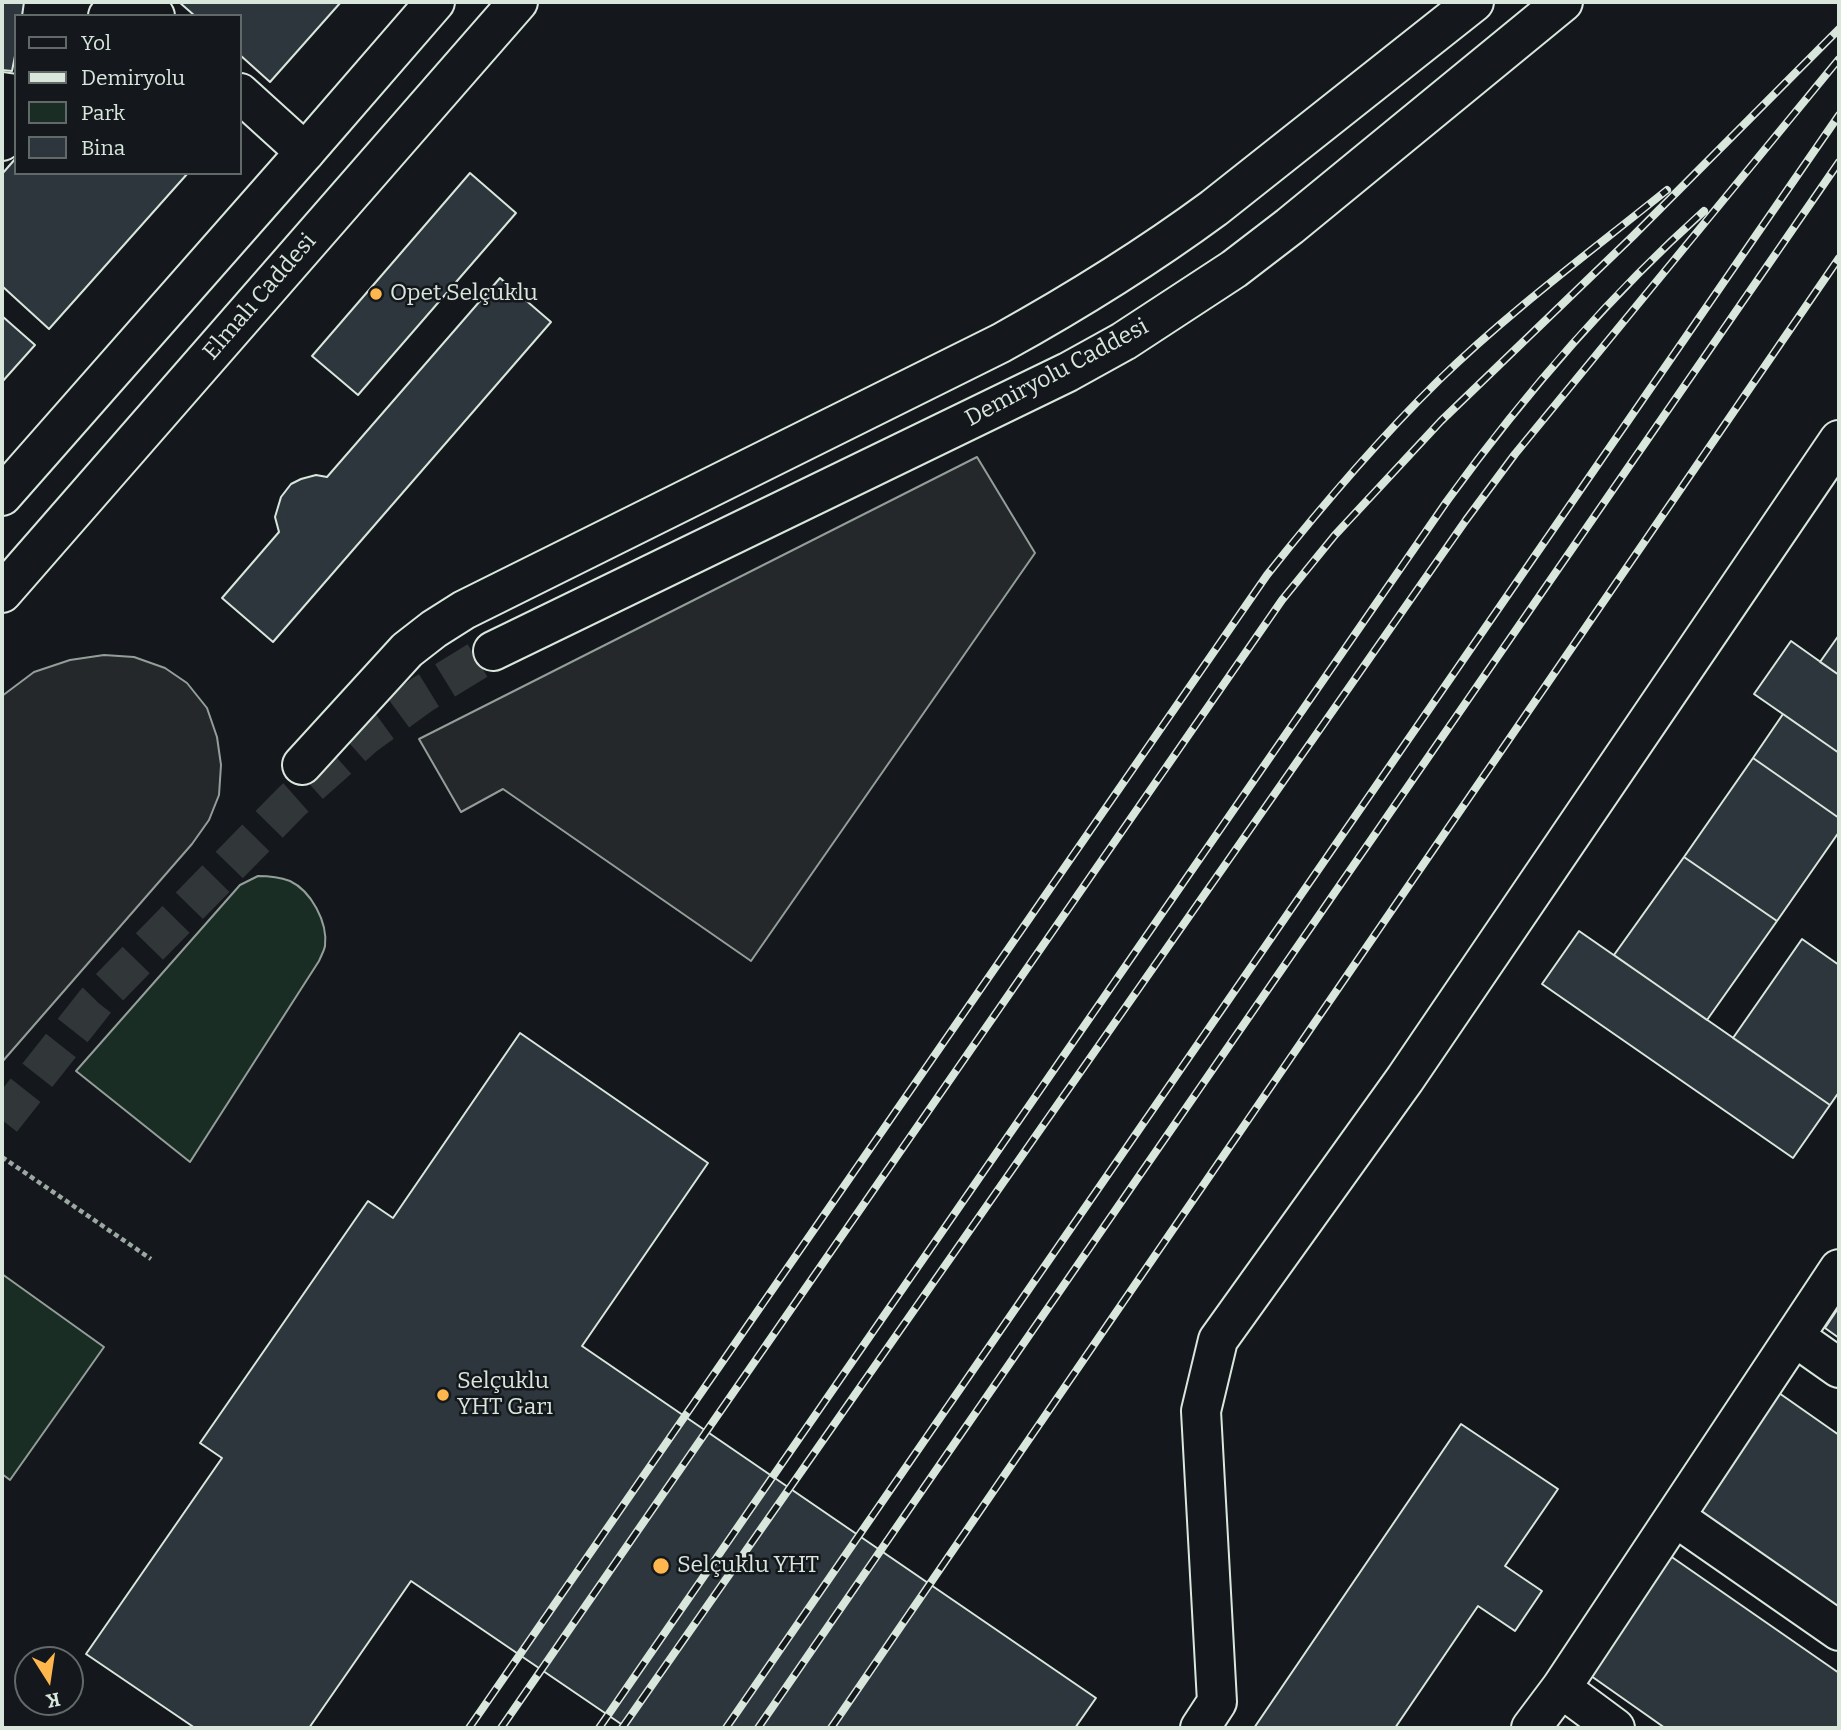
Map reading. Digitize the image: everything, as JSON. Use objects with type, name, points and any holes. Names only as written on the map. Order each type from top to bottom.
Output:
[{"type":"main road","points":[[140,2],[153,14]]},
{"type":"main road","points":[[2,496],[435,2]]},
{"type":"main road","name":"Elmalı Caddesi","points":[[2,593],[517,2]]},
{"type":"main road","points":[[302,765],[407,650],[444,623],[464,610],[1001,343],[1069,305],[1170,240],[1214,208],[1474,2]]},
{"type":"main road","name":"Demiryolu Caddesi","points":[[493,652],[1068,372],[1124,341],[1234,269],[1281,233],[1563,2]]},
{"type":"main road","points":[[242,95],[305,152]]},
{"type":"main road","points":[[2,141],[14,127]]},
{"type":"main road","points":[[1200,1728],[1217,1702],[1201,1411],[1218,1340],[1405,1079],[1839,440]]},
{"type":"main road","points":[[1531,1728],[1561,1688],[1839,1269]]},
{"type":"main road","points":[[1795,1337],[1839,1368]]},
{"type":"main road","points":[[1675,1517],[1839,1631]]},
{"type":"main road","points":[[1561,1688],[1615,1728]]},
{"type":"path","points":[[2,1157],[151,1259]]},
{"type":"green space","points":[[258,876],[290,881],[305,892],[321,918],[325,946],[319,961],[190,1162],[76,1071],[240,885]]},
{"type":"green space","points":[[2,1274],[104,1347],[10,1480],[2,1474]]},
{"type":"shaded area","points":[[977,457],[1035,553],[751,961],[503,789],[461,812],[419,739]]},
{"type":"shaded area","points":[[104,655],[134,657],[165,668],[187,683],[207,708],[217,737],[221,765],[219,795],[209,820],[192,844],[2,1062],[2,696],[34,672],[70,660]]},
{"type":"building","points":[[2,2],[24,2],[22,14],[14,14],[12,71],[2,70]]},
{"type":"building","points":[[179,2],[341,2],[270,82],[242,57],[242,14],[193,14]]},
{"type":"building","points":[[14,160],[14,175],[186,175],[49,329],[2,286],[2,174]]},
{"type":"building","points":[[470,173],[516,213],[358,395],[312,356]]},
{"type":"building","points":[[500,278],[551,322],[273,642],[222,598],[279,532],[275,517],[281,497],[291,484],[301,479],[316,475],[327,477]]},
{"type":"building","points":[[2,316],[35,345],[2,382]]},
{"type":"building","points":[[1839,635],[1839,675],[1820,662]]},
{"type":"building","points":[[1791,641],[1839,675],[1839,753],[1754,694]]},
{"type":"building","points":[[1783,714],[1839,753],[1839,818],[1753,758]]},
{"type":"building","points":[[1753,758],[1839,818],[1839,832],[1777,921],[1684,857]]},
{"type":"building","points":[[1684,857],[1777,921],[1707,1020],[1614,955]]},
{"type":"building","points":[[1579,931],[1830,1105],[1793,1158],[1542,984]]},
{"type":"building","points":[[1802,939],[1839,965],[1839,1092],[1830,1105],[1733,1038]]},
{"type":"building","name":"Selçuklu YHT Garı","points":[[520,1033],[708,1163],[582,1346],[1096,1698],[1075,1728],[627,1728],[411,1581],[309,1728],[195,1728],[86,1654],[222,1458],[200,1443],[368,1201],[393,1218]]},
{"type":"building","points":[[1839,1307],[1839,1338],[1825,1328]]},
{"type":"building","points":[[1779,1393],[1839,1435],[1839,1627],[1688,1522]]},
{"type":"building","points":[[1461,1424],[1558,1489],[1505,1566],[1542,1591],[1515,1631],[1478,1606],[1395,1728],[1254,1728]]},
{"type":"building","points":[[1666,1553],[1839,1673],[1839,1728],[1665,1728],[1584,1671]]},
{"type":"tunnel","points":[[2,1120],[96,1001],[292,801],[364,737],[423,694],[493,651]]},
{"type":"railway","points":[[501,1728],[1282,600],[1335,535],[1441,421],[1633,236],[1839,29]]},
{"type":"railway","points":[[622,1728],[1466,520],[1515,454],[1839,59]]},
{"type":"railway","points":[[726,1728],[1839,115]]},
{"type":"railway","points":[[758,1728],[1839,162]]},
{"type":"railway","points":[[469,1728],[1267,575],[1350,475],[1439,380],[1522,306],[1667,190]]},
{"type":"railway","points":[[599,1728],[1447,501],[1506,423],[1568,349],[1633,279],[1704,211]]},
{"type":"railway","points":[[831,1728],[1839,258]]},
{"type":"place","name":"Opet Selçuklu","points":[[376,294]]},
{"type":"place","name":"Selçuklu YHT Garı","points":[[443,1395]]},
{"type":"place","name":"Selçuklu YHT","points":[[661,1566]]}]
